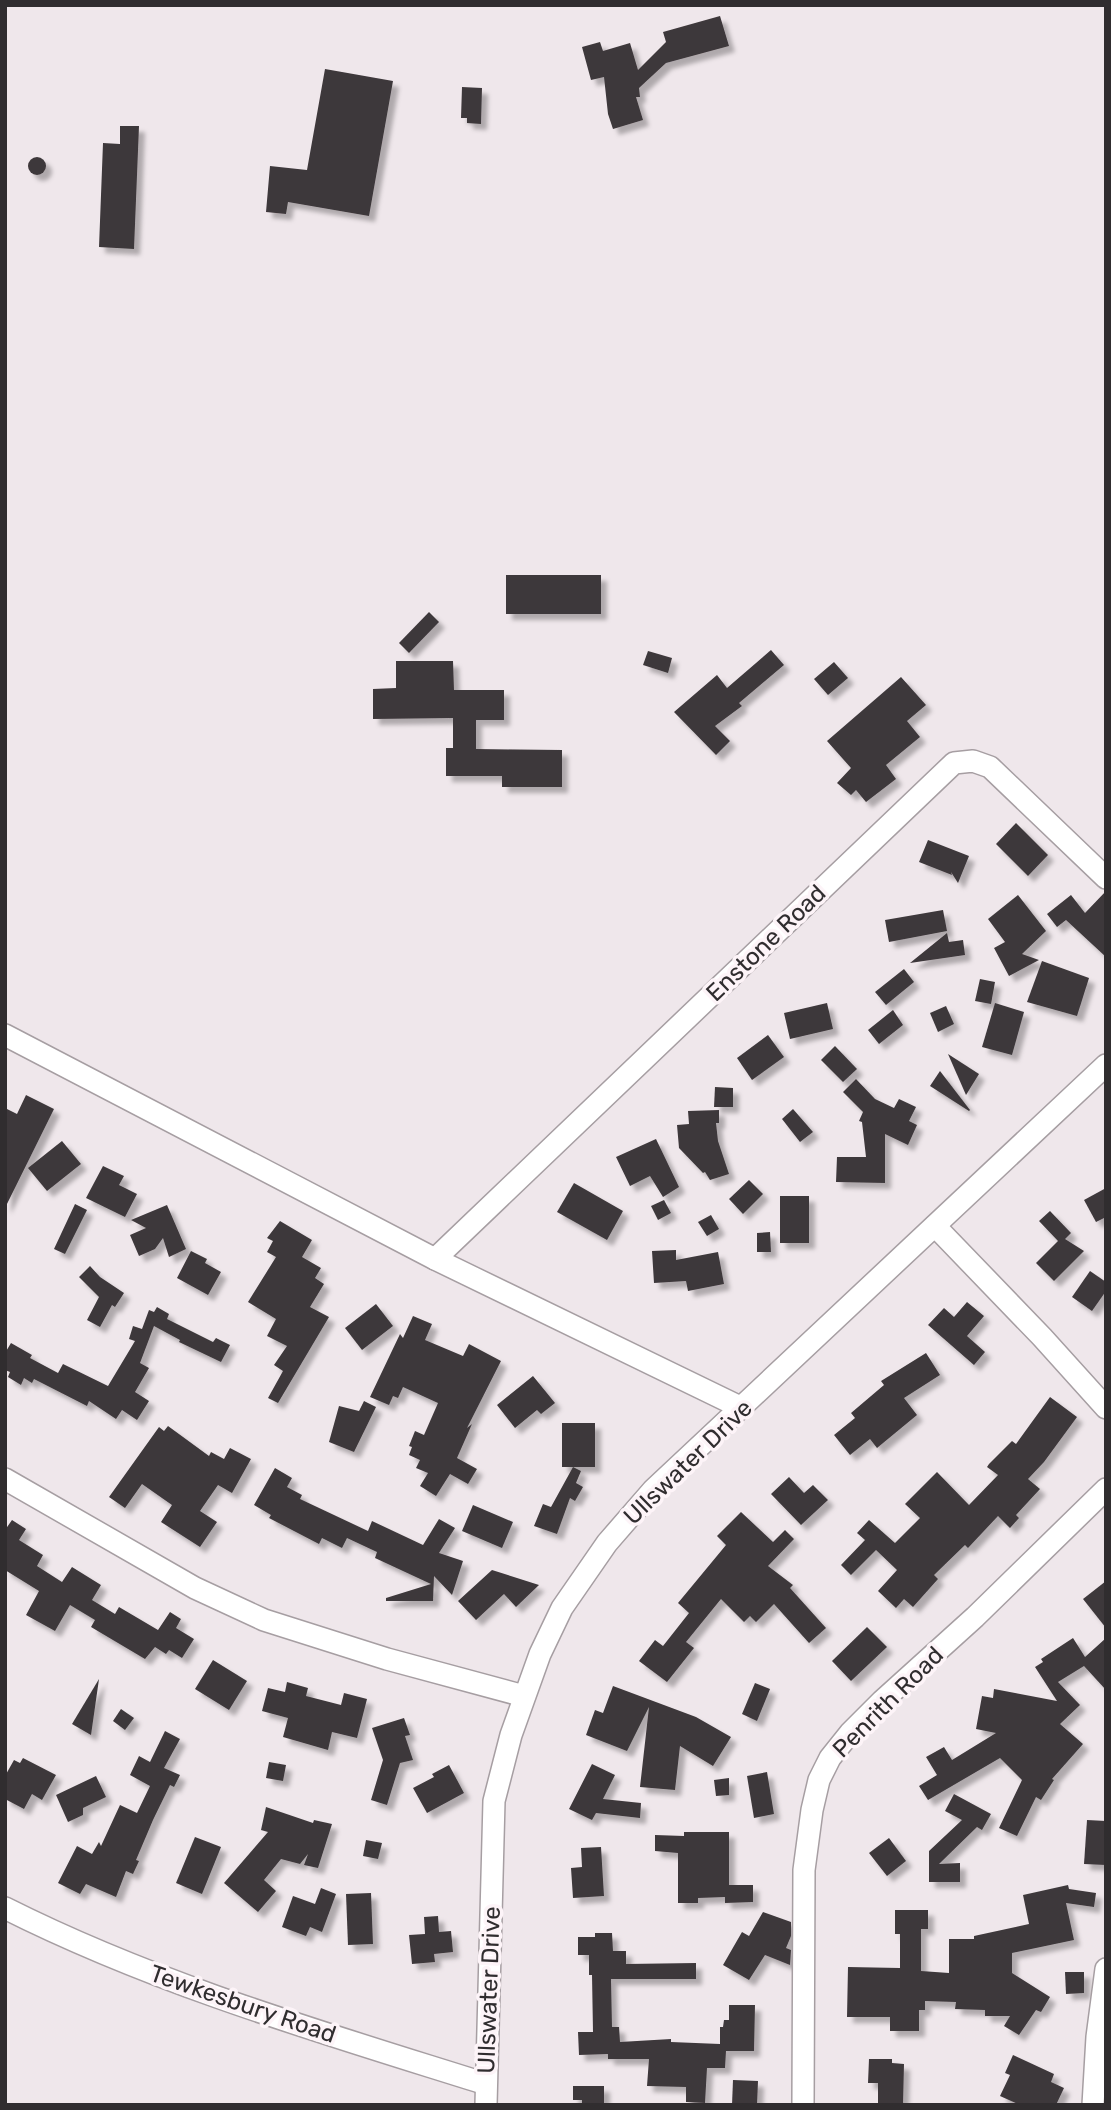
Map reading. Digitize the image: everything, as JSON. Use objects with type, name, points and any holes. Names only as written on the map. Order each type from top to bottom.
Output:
[{"type":"street","name":"Enstone Road","points":[[435,1259],[954,763],[973,761],[990,767],[1106,878]]},
{"type":"street","points":[[5,1035],[435,1259],[742,1408]]},
{"type":"street","name":"Ullswater Drive","points":[[486,2094],[494,1801],[524,1696],[562,1608],[607,1543],[653,1490],[1106,1065]]},
{"type":"street","points":[[935,1226],[1106,1408]]},
{"type":"street","points":[[5,1479],[195,1588],[264,1620],[387,1659],[524,1696]]},
{"type":"street","name":"Penrith Road","points":[[803,2105],[804,1870],[812,1810],[820,1780],[830,1758],[882,1701],[975,1617],[1106,1489]]},
{"type":"street","name":"Tewkesbury Road","points":[[5,1908],[125,1963],[486,2094]]},
{"type":"street","points":[[1093,2105],[1097,2037],[1106,1969]]},
{"type":"building","points":[[720,16],[729,46],[666,63],[639,88],[640,97],[636,97],[643,120],[613,129],[608,114],[604,77],[591,80],[582,47],[600,42],[603,51],[630,43],[638,70],[666,42],[663,32]]},
{"type":"building","points":[[325,69],[393,81],[369,216],[288,202],[286,214],[266,212],[270,166],[307,170]]},
{"type":"building","points":[[462,87],[482,88],[481,124],[467,123],[467,118],[461,118]]},
{"type":"building","points":[[120,126],[139,126],[134,249],[99,247],[103,143],[120,144]]},
{"type":"building","points":[[37,157],[43,160],[46,166],[43,172],[37,175],[31,172],[28,166],[31,160]]},
{"type":"building","points":[[506,575],[601,575],[601,614],[506,614]]},
{"type":"building","points":[[429,612],[439,622],[409,653],[399,643]]},
{"type":"building","points":[[771,650],[784,665],[739,703],[742,706],[715,726],[730,741],[716,755],[674,712],[717,675],[727,688]]},
{"type":"building","points":[[648,651],[672,658],[668,673],[643,665]]},
{"type":"building","points":[[396,661],[453,661],[454,690],[504,690],[504,720],[476,720],[476,749],[562,750],[562,787],[502,787],[502,776],[446,776],[446,748],[453,748],[453,718],[373,719],[373,689],[396,688]]},
{"type":"building","points":[[834,662],[848,678],[828,695],[814,679]]},
{"type":"building","points":[[901,677],[926,705],[907,721],[920,737],[886,765],[896,779],[866,802],[856,790],[851,795],[837,783],[851,768],[827,741]]},
{"type":"building","points":[[1016,823],[1048,855],[1028,876],[996,844]]},
{"type":"building","points":[[928,840],[969,856],[958,883],[951,872],[952,875],[919,862]]},
{"type":"building","points":[[1106,891],[1106,957],[1066,920],[1057,927],[1047,914],[1071,895],[1085,913]]},
{"type":"building","points":[[1018,895],[1046,931],[1022,954],[1039,960],[1009,976],[994,948],[1005,942],[988,919]]},
{"type":"building","points":[[943,910],[947,931],[889,942],[885,920]]},
{"type":"building","points":[[947,933],[949,942],[963,940],[965,955],[910,963]]},
{"type":"building","points":[[1042,961],[1089,978],[1077,1016],[1027,1002]]},
{"type":"building","points":[[904,969],[914,982],[886,1005],[875,992]]},
{"type":"building","points":[[980,979],[995,982],[991,1004],[975,1001]]},
{"type":"building","points":[[827,1003],[833,1029],[790,1039],[784,1013]]},
{"type":"building","points":[[995,1003],[1024,1012],[1012,1055],[982,1047]]},
{"type":"building","points":[[946,1006],[954,1024],[938,1032],[930,1013]]},
{"type":"building","points":[[893,1010],[903,1025],[879,1044],[868,1030]]},
{"type":"building","points":[[768,1035],[784,1057],[752,1080],[737,1058]]},
{"type":"building","points":[[835,1046],[857,1069],[843,1082],[821,1060]]},
{"type":"building","points":[[948,1054],[979,1074],[966,1095]]},
{"type":"building","points":[[940,1071],[970,1110],[969,1111],[930,1086]]},
{"type":"building","points":[[856,1079],[875,1099],[894,1108],[899,1099],[916,1107],[909,1121],[917,1125],[908,1145],[885,1134],[885,1183],[836,1182],[837,1157],[866,1157],[862,1122],[859,1121],[863,1112],[843,1092]]},
{"type":"building","points":[[715,1087],[733,1088],[733,1107],[714,1107]]},
{"type":"building","points":[[26,1095],[54,1109],[5,1208],[5,1108],[17,1114]]},
{"type":"building","points":[[793,1109],[813,1132],[800,1142],[782,1119]]},
{"type":"building","points":[[719,1110],[719,1123],[716,1123],[718,1141],[729,1174],[710,1180],[679,1148],[677,1125],[689,1124],[688,1111]]},
{"type":"building","points":[[656,1139],[679,1187],[663,1197],[650,1176],[630,1186],[616,1157]]},
{"type":"building","points":[[62,1141],[81,1164],[47,1191],[28,1168]]},
{"type":"building","points":[[103,1166],[124,1176],[119,1185],[137,1194],[125,1217],[86,1198]]},
{"type":"building","points":[[749,1180],[763,1194],[743,1214],[729,1199]]},
{"type":"building","points":[[574,1183],[623,1211],[607,1240],[557,1212]]},
{"type":"building","points":[[1106,1188],[1106,1217],[1096,1222],[1084,1200]]},
{"type":"building","points":[[780,1196],[809,1196],[809,1243],[780,1243]]},
{"type":"building","points":[[664,1200],[671,1213],[658,1220],[651,1206]]},
{"type":"building","points":[[75,1204],[87,1210],[65,1254],[54,1249]]},
{"type":"building","points":[[167,1205],[186,1249],[169,1257],[163,1238],[155,1249],[139,1256],[130,1235],[146,1228],[131,1220]]},
{"type":"building","points":[[1050,1211],[1071,1233],[1065,1239],[1084,1251],[1054,1281],[1036,1263],[1058,1241],[1039,1221]]},
{"type":"building","points":[[711,1215],[719,1229],[707,1236],[698,1222]]},
{"type":"building","points":[[280,1221],[312,1240],[302,1257],[321,1268],[315,1278],[324,1284],[310,1307],[329,1317],[278,1403],[268,1398],[283,1371],[274,1365],[287,1346],[267,1336],[276,1319],[248,1302],[276,1257],[267,1252],[273,1241],[267,1238]]},
{"type":"building","points":[[770,1232],[771,1252],[757,1252],[757,1233]]},
{"type":"building","points":[[676,1250],[676,1260],[718,1252],[724,1284],[688,1291],[686,1281],[654,1283],[652,1251]]},
{"type":"building","points":[[191,1251],[207,1259],[205,1263],[221,1272],[208,1295],[177,1278]]},
{"type":"building","points":[[90,1266],[100,1277],[124,1293],[115,1307],[112,1305],[100,1327],[87,1320],[99,1297],[79,1277]]},
{"type":"building","points":[[1090,1271],[1106,1282],[1106,1291],[1092,1311],[1072,1297]]},
{"type":"building","points":[[967,1302],[984,1316],[967,1336],[985,1352],[974,1365],[928,1325],[944,1308],[954,1317]]},
{"type":"building","points":[[376,1304],[393,1326],[362,1350],[345,1328]]},
{"type":"building","points":[[157,1307],[169,1314],[167,1319],[213,1342],[216,1338],[230,1345],[221,1362],[179,1342],[180,1340],[154,1326],[140,1363],[149,1368],[135,1392],[149,1401],[137,1420],[122,1410],[116,1419],[89,1401],[87,1406],[34,1379],[32,1383],[24,1378],[21,1385],[8,1377],[10,1372],[5,1370],[5,1353],[11,1343],[32,1355],[30,1358],[58,1373],[63,1364],[108,1386],[135,1341],[129,1339],[133,1326],[142,1329],[149,1310],[154,1312]]},
{"type":"building","points":[[413,1316],[432,1324],[425,1340],[463,1356],[469,1344],[501,1361],[467,1428],[472,1424],[457,1458],[477,1469],[468,1484],[450,1474],[436,1496],[420,1486],[428,1473],[416,1468],[420,1460],[409,1455],[412,1447],[409,1446],[415,1431],[424,1435],[438,1403],[403,1387],[398,1398],[393,1396],[389,1405],[370,1397],[400,1334],[403,1338]]},
{"type":"building","points":[[926,1353],[940,1375],[904,1398],[917,1415],[877,1448],[870,1439],[850,1455],[834,1435],[855,1418],[851,1413],[884,1385],[881,1381]]},
{"type":"building","points":[[533,1376],[555,1403],[541,1414],[537,1410],[515,1428],[497,1405]]},
{"type":"building","points":[[1050,1397],[1077,1417],[1028,1479],[1040,1489],[1016,1515],[1019,1518],[1010,1528],[998,1516],[968,1548],[965,1545],[934,1575],[938,1579],[913,1607],[904,1599],[896,1608],[878,1591],[897,1570],[876,1550],[851,1575],[841,1565],[865,1540],[857,1533],[869,1520],[895,1543],[920,1518],[905,1504],[937,1472],[969,1505],[998,1475],[987,1467],[989,1464],[1012,1441],[1016,1444]]},
{"type":"building","points":[[364,1401],[376,1407],[354,1452],[329,1442],[339,1406],[359,1411]]},
{"type":"building","points":[[562,1423],[595,1423],[595,1467],[562,1467]]},
{"type":"building","points":[[168,1426],[209,1456],[211,1452],[224,1459],[230,1448],[251,1459],[232,1493],[218,1485],[200,1511],[217,1522],[200,1547],[161,1522],[172,1505],[142,1484],[125,1508],[109,1497],[159,1427],[164,1431]]},
{"type":"building","points":[[573,1467],[581,1471],[576,1483],[583,1487],[575,1501],[570,1498],[557,1534],[534,1526],[543,1504],[551,1507]]},
{"type":"building","points":[[275,1468],[292,1478],[287,1487],[302,1495],[300,1499],[368,1531],[372,1521],[423,1545],[439,1519],[455,1528],[439,1553],[463,1561],[452,1595],[434,1576],[433,1601],[386,1601],[386,1598],[431,1584],[375,1558],[377,1552],[347,1538],[342,1548],[322,1538],[319,1544],[269,1518],[271,1515],[254,1505]]},
{"type":"building","points":[[789,1477],[804,1493],[813,1485],[828,1500],[801,1525],[771,1494]]},
{"type":"building","points":[[473,1505],[513,1522],[502,1548],[462,1531]]},
{"type":"building","points":[[741,1512],[773,1542],[785,1530],[794,1539],[768,1566],[793,1585],[790,1588],[826,1628],[809,1643],[774,1604],[756,1622],[750,1616],[744,1622],[721,1599],[686,1642],[694,1648],[667,1682],[639,1661],[655,1640],[663,1646],[689,1613],[678,1603],[726,1545],[717,1536]]},
{"type":"building","points":[[12,1520],[26,1529],[19,1540],[43,1555],[37,1566],[62,1582],[72,1567],[101,1585],[92,1600],[115,1614],[119,1607],[158,1630],[170,1612],[181,1619],[176,1628],[194,1639],[182,1658],[169,1650],[166,1654],[155,1647],[145,1659],[91,1627],[95,1620],[70,1605],[55,1631],[26,1615],[39,1591],[5,1570],[5,1530]]},
{"type":"building","points":[[492,1570],[539,1585],[516,1607],[504,1594],[476,1620],[458,1601]]},
{"type":"building","points":[[1106,1581],[1106,1628],[1083,1599]]},
{"type":"building","points":[[867,1627],[887,1647],[851,1681],[832,1661]]},
{"type":"building","points":[[1073,1638],[1085,1657],[1106,1638],[1106,1690],[1084,1666],[1058,1682],[1080,1705],[1060,1724],[1083,1744],[1052,1779],[1054,1780],[1041,1800],[1036,1797],[1017,1836],[999,1828],[1022,1780],[1000,1758],[928,1800],[919,1786],[937,1775],[926,1757],[944,1747],[952,1760],[996,1733],[976,1729],[982,1696],[993,1698],[994,1689],[1057,1701],[1035,1667],[1043,1662],[1041,1659]]},
{"type":"building","points":[[213,1660],[247,1681],[229,1710],[195,1689]]},
{"type":"building","points":[[99,1679],[91,1735],[72,1724]]},
{"type":"building","points":[[287,1682],[308,1688],[306,1696],[341,1705],[344,1693],[367,1699],[357,1738],[332,1732],[328,1750],[283,1737],[288,1718],[262,1711],[268,1688],[285,1692]]},
{"type":"building","points":[[755,1683],[770,1689],[757,1721],[742,1714]]},
{"type":"building","points":[[613,1686],[696,1717],[731,1737],[713,1766],[680,1746],[675,1790],[640,1787],[649,1707],[627,1751],[586,1735],[595,1710],[603,1713]]},
{"type":"building","points":[[121,1709],[134,1718],[125,1730],[113,1721]]},
{"type":"building","points":[[404,1718],[410,1735],[405,1736],[413,1760],[400,1763],[387,1805],[371,1800],[383,1760],[372,1728]]},
{"type":"building","points":[[165,1731],[180,1739],[164,1768],[180,1775],[174,1787],[170,1785],[153,1820],[133,1874],[126,1871],[116,1897],[86,1884],[80,1894],[58,1883],[77,1846],[92,1854],[99,1842],[101,1846],[120,1805],[137,1813],[150,1786],[130,1775],[139,1756],[150,1762]]},
{"type":"building","points":[[23,1758],[56,1775],[42,1800],[32,1794],[24,1809],[5,1799],[5,1776],[14,1760],[20,1763]]},
{"type":"building","points":[[269,1762],[286,1765],[283,1781],[266,1778]]},
{"type":"building","points":[[592,1764],[615,1775],[603,1799],[641,1803],[640,1818],[596,1813],[592,1820],[569,1809]]},
{"type":"building","points":[[449,1765],[464,1793],[427,1813],[413,1788]]},
{"type":"building","points":[[767,1772],[774,1814],[754,1818],[747,1776]]},
{"type":"building","points":[[96,1776],[106,1797],[83,1808],[83,1815],[68,1822],[56,1795]]},
{"type":"building","points":[[729,1778],[729,1795],[716,1796],[714,1780]]},
{"type":"building","points":[[954,1794],[991,1814],[982,1830],[977,1827],[939,1864],[960,1863],[960,1882],[929,1882],[929,1851],[962,1820],[945,1811]]},
{"type":"building","points":[[266,1807],[313,1823],[314,1820],[332,1824],[318,1868],[304,1865],[308,1854],[300,1864],[281,1859],[264,1880],[276,1891],[258,1912],[224,1883],[268,1832],[261,1830]]},
{"type":"building","points":[[1087,1820],[1106,1821],[1106,1865],[1084,1864]]},
{"type":"building","points":[[684,1832],[729,1832],[729,1885],[753,1885],[753,1902],[725,1903],[725,1897],[698,1898],[698,1903],[678,1903],[678,1853],[655,1851],[655,1835],[684,1836]]},
{"type":"building","points":[[195,1837],[221,1847],[202,1894],[176,1883]]},
{"type":"building","points":[[889,1838],[906,1861],[887,1876],[869,1853]]},
{"type":"building","points":[[366,1840],[382,1843],[378,1859],[363,1856]]},
{"type":"building","points":[[601,1847],[604,1896],[573,1898],[571,1868],[582,1867],[581,1848]]},
{"type":"building","points":[[1068,1885],[1069,1889],[1096,1893],[1094,1907],[1066,1903],[1074,1940],[1012,1953],[1012,1973],[1050,1997],[1041,2012],[1036,2010],[1019,2035],[1004,2026],[1010,2016],[985,2016],[985,2010],[955,2009],[956,2002],[925,2001],[925,2010],[919,2010],[919,2031],[890,2031],[890,2017],[847,2017],[848,1967],[900,1968],[900,1934],[895,1934],[895,1910],[928,1910],[928,1929],[921,1929],[921,1971],[949,1973],[949,1939],[974,1939],[974,1936],[1029,1924],[1023,1895]]},
{"type":"building","points":[[321,1888],[336,1894],[322,1932],[310,1927],[306,1936],[282,1927],[293,1896],[315,1904]]},
{"type":"building","points":[[371,1893],[373,1944],[348,1945],[346,1894]]},
{"type":"building","points":[[763,1912],[791,1922],[791,1936],[786,1948],[791,1950],[790,1965],[765,1955],[749,1980],[723,1965],[742,1932],[749,1936]]},
{"type":"building","points":[[438,1916],[439,1932],[451,1931],[453,1952],[434,1954],[435,1962],[412,1964],[409,1935],[425,1934],[424,1917]]},
{"type":"building","points":[[595,1933],[612,1933],[613,1951],[626,1951],[626,1964],[696,1963],[696,1979],[611,1979],[612,2027],[619,2027],[620,2042],[671,2039],[671,2042],[720,2044],[720,2027],[723,2027],[724,2020],[729,2020],[729,2005],[755,2005],[754,2051],[726,2051],[725,2068],[707,2068],[705,2103],[686,2102],[686,2087],[647,2086],[649,2059],[608,2059],[608,2054],[579,2055],[578,2032],[593,2032],[589,1955],[578,1955],[578,1937],[595,1937]]},
{"type":"building","points":[[1065,1972],[1084,1972],[1084,1993],[1066,1994]]},
{"type":"building","points":[[1013,2055],[1054,2074],[1051,2082],[1064,2088],[1056,2105],[1020,2105],[1000,2096],[1010,2075],[1005,2073]]},
{"type":"building","points":[[869,2059],[892,2059],[892,2063],[904,2064],[903,2105],[878,2105],[878,2083],[868,2083]]},
{"type":"building","points":[[733,2080],[758,2081],[757,2105],[732,2105]]},
{"type":"building","points":[[573,2086],[604,2086],[604,2105],[582,2105],[582,2100],[573,2100]]}]
